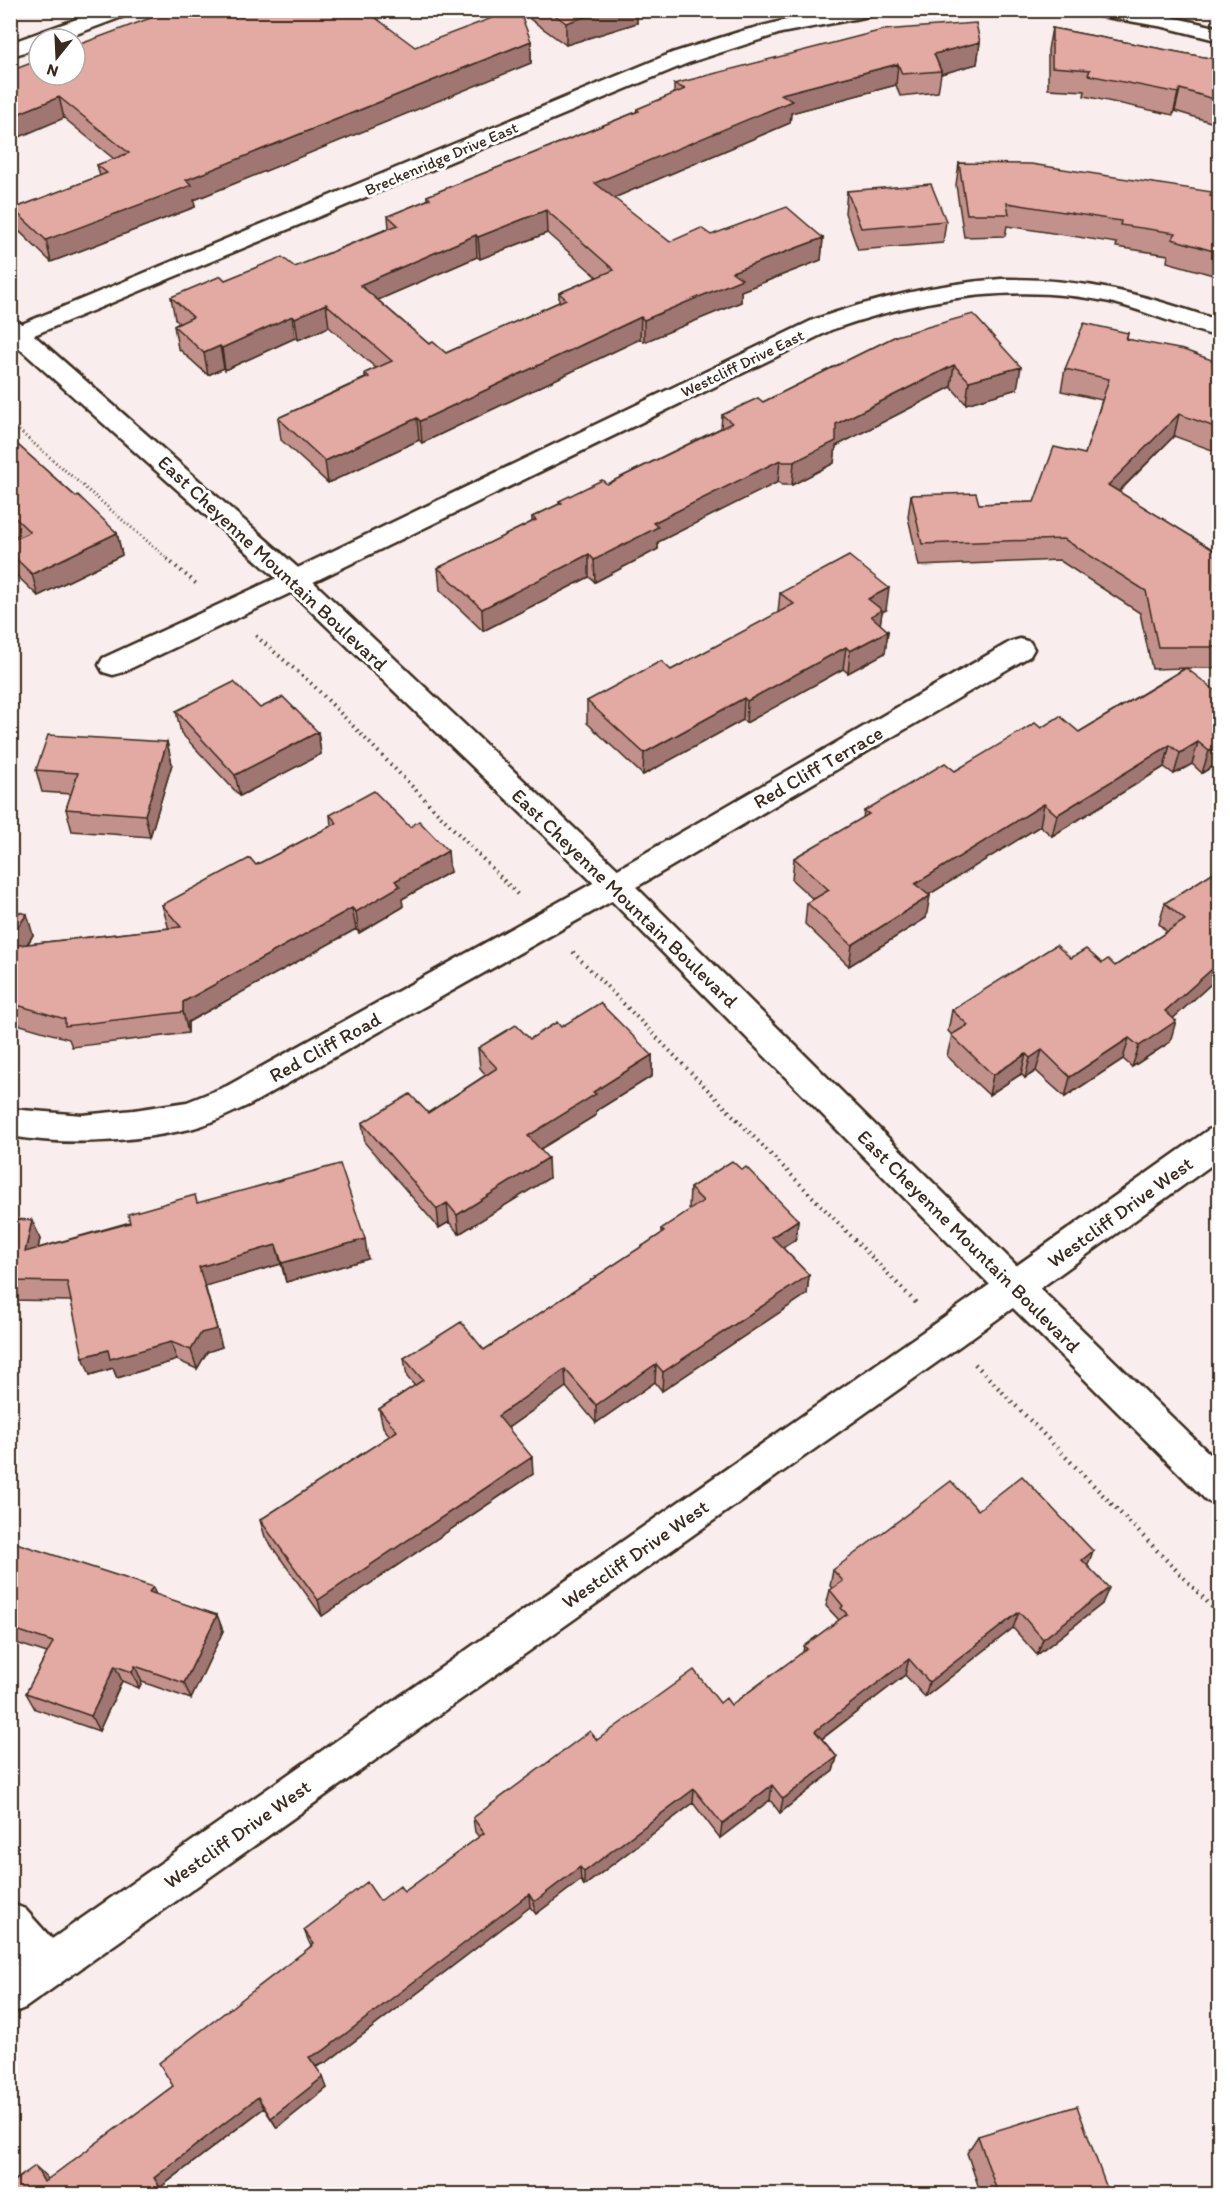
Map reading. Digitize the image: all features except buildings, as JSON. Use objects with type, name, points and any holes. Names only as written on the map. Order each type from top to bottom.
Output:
[{"type":"street","points":[[77,27],[123,10]]},
{"type":"street","name":"Breckenridge Drive East","points":[[13,333],[680,58],[777,27],[870,10]]},
{"type":"street","points":[[1100,10],[1164,21],[1220,35]]},
{"type":"street","points":[[10,51],[27,45]]},
{"type":"street","name":"Westcliff Drive East","points":[[113,665],[295,580],[822,325],[856,311],[935,292],[1026,286],[1107,294],[1144,303],[1220,330]]},
{"type":"street","name":"East Cheyenne Mountain Boulevard","points":[[13,333],[295,580],[615,885],[1015,1287],[1220,1489]]},
{"type":"street","name":"Red Cliff Terrace","points":[[615,885],[1020,649]]},
{"type":"street","name":"Red Cliff Road","points":[[10,1122],[82,1129],[191,1115],[239,1095],[615,885]]},
{"type":"street","name":"Westcliff Drive West","points":[[10,1993],[947,1335],[1220,1140]]},
{"type":"street","points":[[10,1924],[48,1966]]},
{"type":"path","points":[[10,423],[313,686],[1220,1615]]}]
